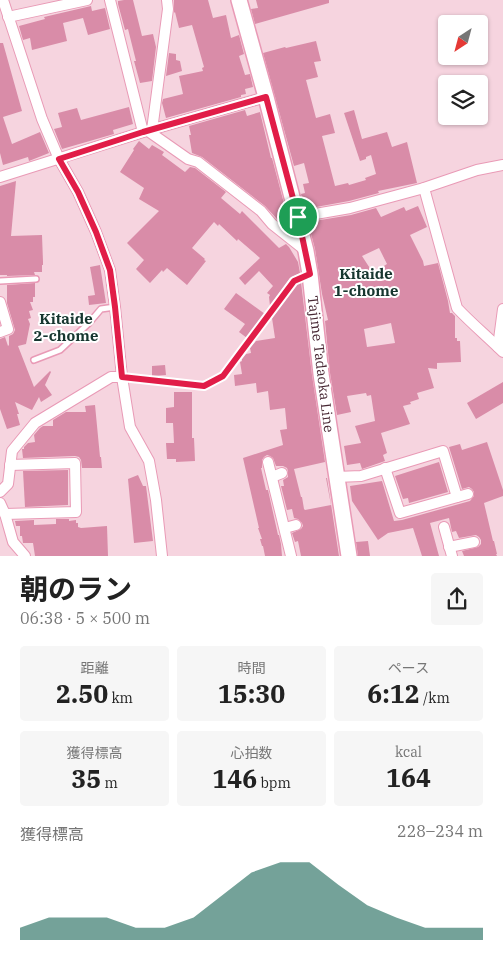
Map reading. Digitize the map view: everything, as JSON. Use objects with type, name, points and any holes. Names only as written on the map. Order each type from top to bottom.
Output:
[{"type":"main road","name":"Tajime Tadaoka Line","points":[[239,0],[306,251],[321,374],[349,556]]},
{"type":"street","points":[[3,0],[42,119],[59,159],[78,192],[110,270],[122,377],[130,427],[149,461],[156,500],[162,556]]},
{"type":"street","points":[[8,17],[87,0]]},
{"type":"street","points":[[110,0],[148,131],[188,159],[198,162],[261,211],[272,224],[306,251]]},
{"type":"street","points":[[148,131],[168,9],[167,0]]},
{"type":"street","points":[[0,177],[266,97]]},
{"type":"street","points":[[298,217],[350,208],[424,188],[477,170],[503,165]]},
{"type":"street","points":[[424,188],[457,308],[500,349]]},
{"type":"street","points":[[0,302],[8,329],[0,332]]},
{"type":"street","points":[[500,349],[503,309]]},
{"type":"street","points":[[0,492],[8,484],[12,451],[35,423],[111,377],[122,377]]},
{"type":"street","points":[[336,477],[361,476],[443,451],[458,497]]},
{"type":"street","points":[[268,462],[277,475],[291,556]]},
{"type":"street","points":[[5,514],[76,512],[75,463],[10,465]]},
{"type":"street","points":[[385,468],[400,513],[468,494]]},
{"type":"street","points":[[0,503],[5,514],[12,542],[24,556]]},
{"type":"street","points":[[285,528],[296,525]]},
{"type":"street","points":[[444,527],[450,552],[474,542]]},
{"type":"lane","points":[[122,377],[204,386],[223,376],[294,281],[310,274]]},
{"type":"lane","points":[[0,281],[36,279]]},
{"type":"lane","points":[[34,360],[60,350],[101,310],[115,307]]},
{"type":"building","points":[[133,0],[142,36],[153,34],[156,47],[152,81],[140,83],[128,29],[125,30],[118,4],[118,1]]},
{"type":"building","points":[[174,0],[208,0],[213,18],[226,15],[231,38],[239,35],[244,54],[239,56],[245,75],[250,74],[253,87],[245,89],[246,94],[166,118],[162,103],[163,99],[183,94],[179,76],[203,71],[202,68],[204,67],[192,25],[179,28],[174,13]]},
{"type":"building","points":[[256,0],[329,0],[329,3],[255,24],[251,9],[258,8]]},
{"type":"building","points":[[91,6],[92,11],[105,8],[110,29],[88,35],[83,18],[63,23],[67,41],[32,50],[30,38],[23,40],[19,26],[45,19],[44,17]]},
{"type":"building","points":[[316,41],[321,61],[314,62],[318,77],[306,80],[316,118],[330,114],[335,133],[322,136],[335,186],[348,183],[349,185],[366,180],[365,178],[376,174],[371,155],[360,161],[344,113],[354,110],[362,139],[387,132],[392,147],[407,142],[417,183],[378,191],[379,193],[349,201],[305,209],[301,194],[305,193],[303,184],[309,183],[304,163],[294,166],[263,53]]},
{"type":"building","points":[[0,43],[3,43],[22,111],[3,117],[12,144],[40,132],[49,153],[29,161],[28,157],[3,165],[0,153]]},
{"type":"building","points":[[169,53],[176,54],[176,60],[180,61],[182,71],[166,76]]},
{"type":"building","points":[[129,107],[133,124],[113,130],[114,134],[62,149],[54,129],[62,127],[58,113],[77,108],[81,120]]},
{"type":"building","points":[[245,110],[247,116],[260,112],[291,230],[265,206],[202,157],[192,153],[189,126]]},
{"type":"building","points":[[139,141],[149,149],[152,145],[164,152],[162,155],[185,172],[190,167],[195,168],[226,192],[221,198],[240,214],[242,211],[279,248],[286,244],[289,247],[298,262],[300,273],[290,278],[270,306],[270,295],[267,293],[273,286],[259,271],[245,285],[239,278],[260,258],[238,239],[237,241],[219,224],[218,226],[214,222],[192,248],[206,261],[187,285],[167,268],[163,272],[162,270],[150,283],[136,269],[144,260],[127,243],[159,211],[139,199],[144,188],[120,172]]},
{"type":"building","points":[[16,181],[11,236],[42,235],[42,272],[34,272],[35,275],[0,275],[0,186]]},
{"type":"building","points":[[418,206],[427,227],[410,235],[424,266],[438,263],[450,313],[455,316],[455,338],[457,338],[457,341],[460,341],[461,362],[437,363],[437,369],[428,368],[434,388],[417,393],[419,399],[403,406],[410,424],[381,433],[387,453],[383,455],[385,461],[362,469],[360,463],[347,465],[344,446],[361,443],[355,426],[375,421],[371,395],[367,396],[366,393],[347,396],[351,412],[337,415],[330,373],[325,321],[328,320],[308,222],[351,215],[376,208],[381,217],[404,207],[406,211]],"holes":[[[379,248],[387,264],[373,273],[362,256]],[[391,323],[395,343],[367,347],[364,329]]]},
{"type":"building","points":[[100,265],[106,303],[89,305],[88,296],[95,295],[90,267]]},
{"type":"building","points":[[301,282],[325,462],[294,469],[305,510],[331,505],[327,478],[339,556],[301,556],[298,541],[295,542],[292,533],[303,526],[298,519],[294,518],[292,509],[287,510],[281,486],[284,486],[283,480],[288,477],[287,468],[276,466],[273,458],[267,455],[262,460],[261,468],[279,535],[282,556],[265,556],[243,458],[283,445],[280,430],[287,429],[285,408],[270,410],[268,391],[257,393],[256,383],[235,386],[234,375],[242,374],[240,362],[246,354],[251,353],[250,348],[256,341],[275,338],[272,318],[297,284]]},
{"type":"building","points":[[35,283],[35,297],[33,297],[33,302],[30,302],[33,310],[29,311],[31,318],[28,319],[30,324],[26,344],[18,346],[34,387],[51,372],[45,385],[52,395],[41,402],[39,397],[32,410],[15,402],[20,425],[7,429],[0,409],[0,339],[5,337],[8,346],[9,336],[15,330],[7,303],[7,285]]},
{"type":"building","points":[[236,293],[265,314],[247,338],[239,332],[245,324],[224,309]]},
{"type":"building","points":[[165,365],[166,375],[152,376],[152,366]]},
{"type":"building","points":[[503,382],[503,403],[476,419],[467,403]]},
{"type":"building","points":[[174,392],[192,392],[192,438],[194,438],[195,461],[176,462],[176,459],[167,459],[166,443],[174,443],[173,423],[166,423],[166,408],[174,407]]},
{"type":"building","points":[[95,405],[102,468],[82,468],[81,460],[75,456],[23,458],[22,449],[28,443],[35,442],[34,435],[40,428],[43,426],[53,426],[53,420],[66,412],[86,412],[85,406]]},
{"type":"building","points":[[487,442],[503,490],[503,496],[484,503],[497,556],[464,556],[462,551],[478,547],[481,544],[481,540],[476,535],[459,538],[456,531],[452,532],[449,518],[430,523],[439,556],[422,556],[413,528],[388,533],[378,540],[352,501],[350,486],[382,481],[394,521],[470,501],[474,496],[474,492],[469,487],[462,489],[449,447],[460,444],[462,450]]},
{"type":"building","points":[[439,462],[448,492],[409,503],[408,498],[403,499],[395,476]]},
{"type":"building","points":[[68,470],[68,505],[25,507],[23,471]]},
{"type":"building","points":[[138,475],[143,486],[146,486],[153,541],[134,543],[128,479]]},
{"type":"building","points":[[56,519],[76,520],[78,527],[81,528],[107,526],[108,556],[35,556],[33,543],[23,543],[22,536],[20,536],[20,526],[16,526],[15,521],[34,520],[34,525],[56,524]]},
{"type":"building","points":[[368,541],[370,556],[358,556],[356,542]]},
{"type":"district","name":"Kitaide 1-chome","points":[[366,282]]},
{"type":"district","name":"Kitaide 2-chome","points":[[66,328]]},
{"type":"route","points":[[266,97],[298,217],[310,274],[294,281],[223,376],[204,386],[122,377],[110,270],[78,192],[59,159],[143,132],[266,97]]}]
